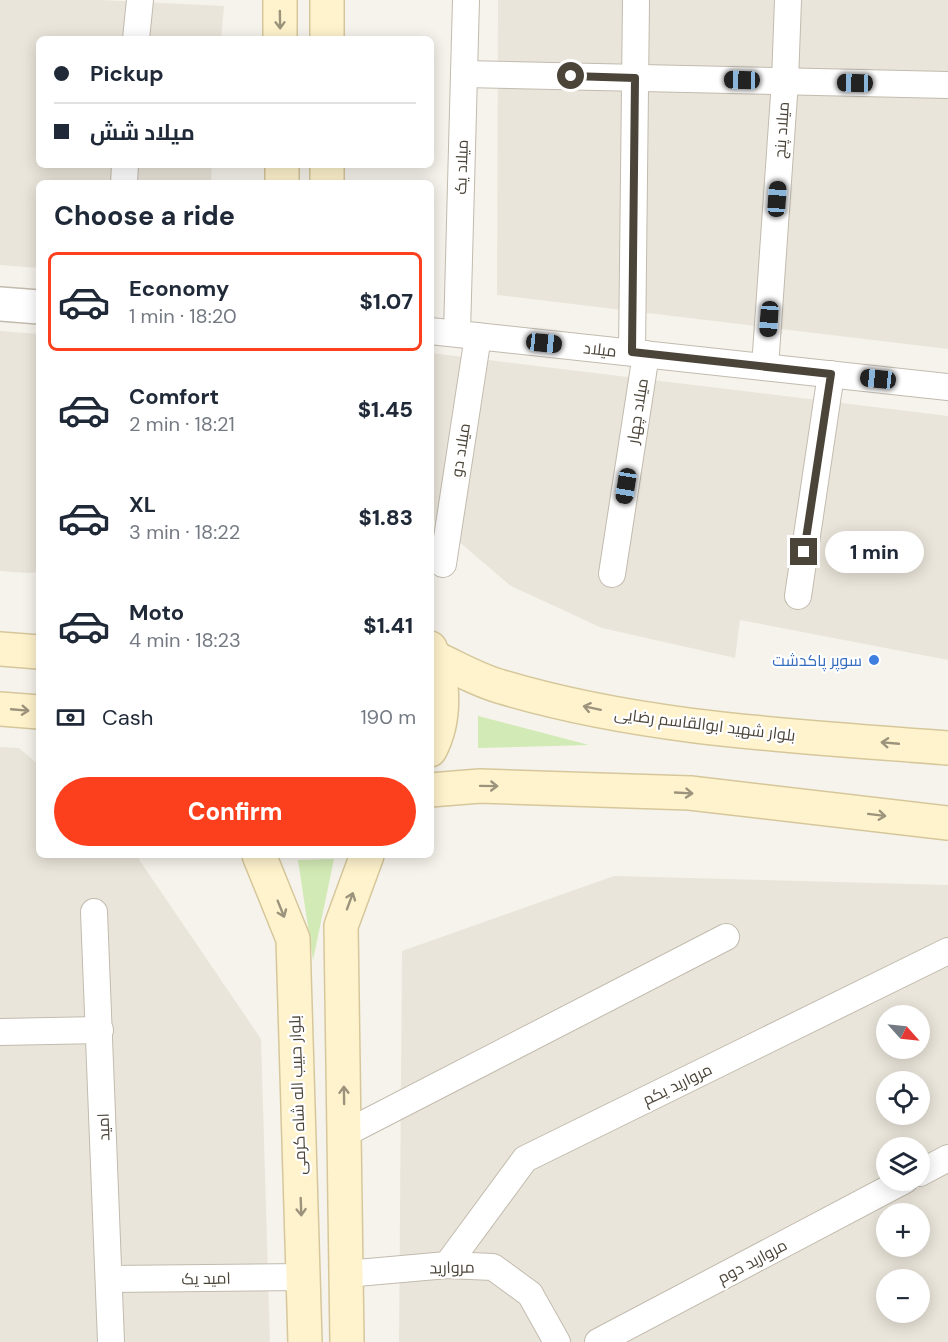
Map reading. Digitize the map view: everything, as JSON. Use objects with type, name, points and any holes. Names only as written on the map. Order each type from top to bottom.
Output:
[{"type":"main road","points":[[280,0],[280,36]]},
{"type":"main road","points":[[327,0],[327,36]]},
{"type":"main road","points":[[0,649],[36,652]]},
{"type":"main road","name":"بلوار شهید ابوالقاسم رضایی","points":[[434,654],[500,687],[637,718],[755,732],[948,748]]},
{"type":"main road","points":[[434,657],[442,687],[441,716],[434,738]]},
{"type":"main road","points":[[0,709],[36,712]]},
{"type":"main road","points":[[434,790],[480,786],[690,793],[948,823]]},
{"type":"main road","name":"بلوار حبیب اله شاه کرمی","points":[[260,858],[293,939],[305,1342]]},
{"type":"main road","points":[[347,1342],[341,926],[366,858]]},
{"type":"street","points":[[136,36],[140,0]]},
{"type":"street","name":"میلاد یک","points":[[466,0],[464,74],[467,334]]},
{"type":"street","name":"میلاد چهار","points":[[612,574],[639,353],[636,0]]},
{"type":"street","name":"میلاد پنج","points":[[765,367],[785,81],[788,0]]},
{"type":"street","points":[[464,74],[948,85]]},
{"type":"street","points":[[0,304],[36,307]]},
{"type":"street","name":"میلاد","points":[[434,331],[948,387]]},
{"type":"street","name":"میلاد دو","points":[[443,564],[467,334]]},
{"type":"street","points":[[798,596],[831,374]]},
{"type":"street","name":"امید","points":[[94,912],[111,1342]]},
{"type":"street","points":[[344,1134],[726,938]]},
{"type":"street","name":"مروارید یکم","points":[[447,1265],[525,1159],[948,951]]},
{"type":"street","points":[[0,1032],[100,1030]]},
{"type":"street","points":[[930,1168],[948,1158]]},
{"type":"street","name":"مروارید دوم","points":[[598,1342],[884,1191]]},
{"type":"street","name":"مروارید","points":[[346,1274],[447,1265],[493,1267],[530,1294],[557,1342]]},
{"type":"street","name":"امید یک","points":[[109,1279],[303,1277]]},
{"type":"shaded area","points":[[0,0],[101,0],[224,6],[221,36],[36,36],[36,168],[212,168],[211,180],[36,180],[36,268],[0,265]]},
{"type":"shaded area","points":[[498,0],[948,0],[948,349],[497,295]]},
{"type":"shaded area","points":[[0,331],[36,334],[36,572],[0,571]]},
{"type":"shaded area","points":[[434,353],[948,416],[948,660],[740,620],[735,658],[602,628],[511,586],[434,521]]},
{"type":"shaded area","points":[[0,747],[19,748],[36,762],[36,858],[138,858],[261,1039],[270,1342],[0,1342]]},
{"type":"shaded area","points":[[614,876],[948,885],[948,1342],[399,1342],[402,951]]},
{"type":"green space","points":[[478,716],[589,745],[478,748]]},
{"type":"green space","points":[[334,859],[313,960],[298,860]]},
{"type":"place","name":"سوپر پاکدشت","points":[[874,660]]},
{"type":"route","points":[[571,76],[635,78],[632,352],[831,374],[804,552]]}]
